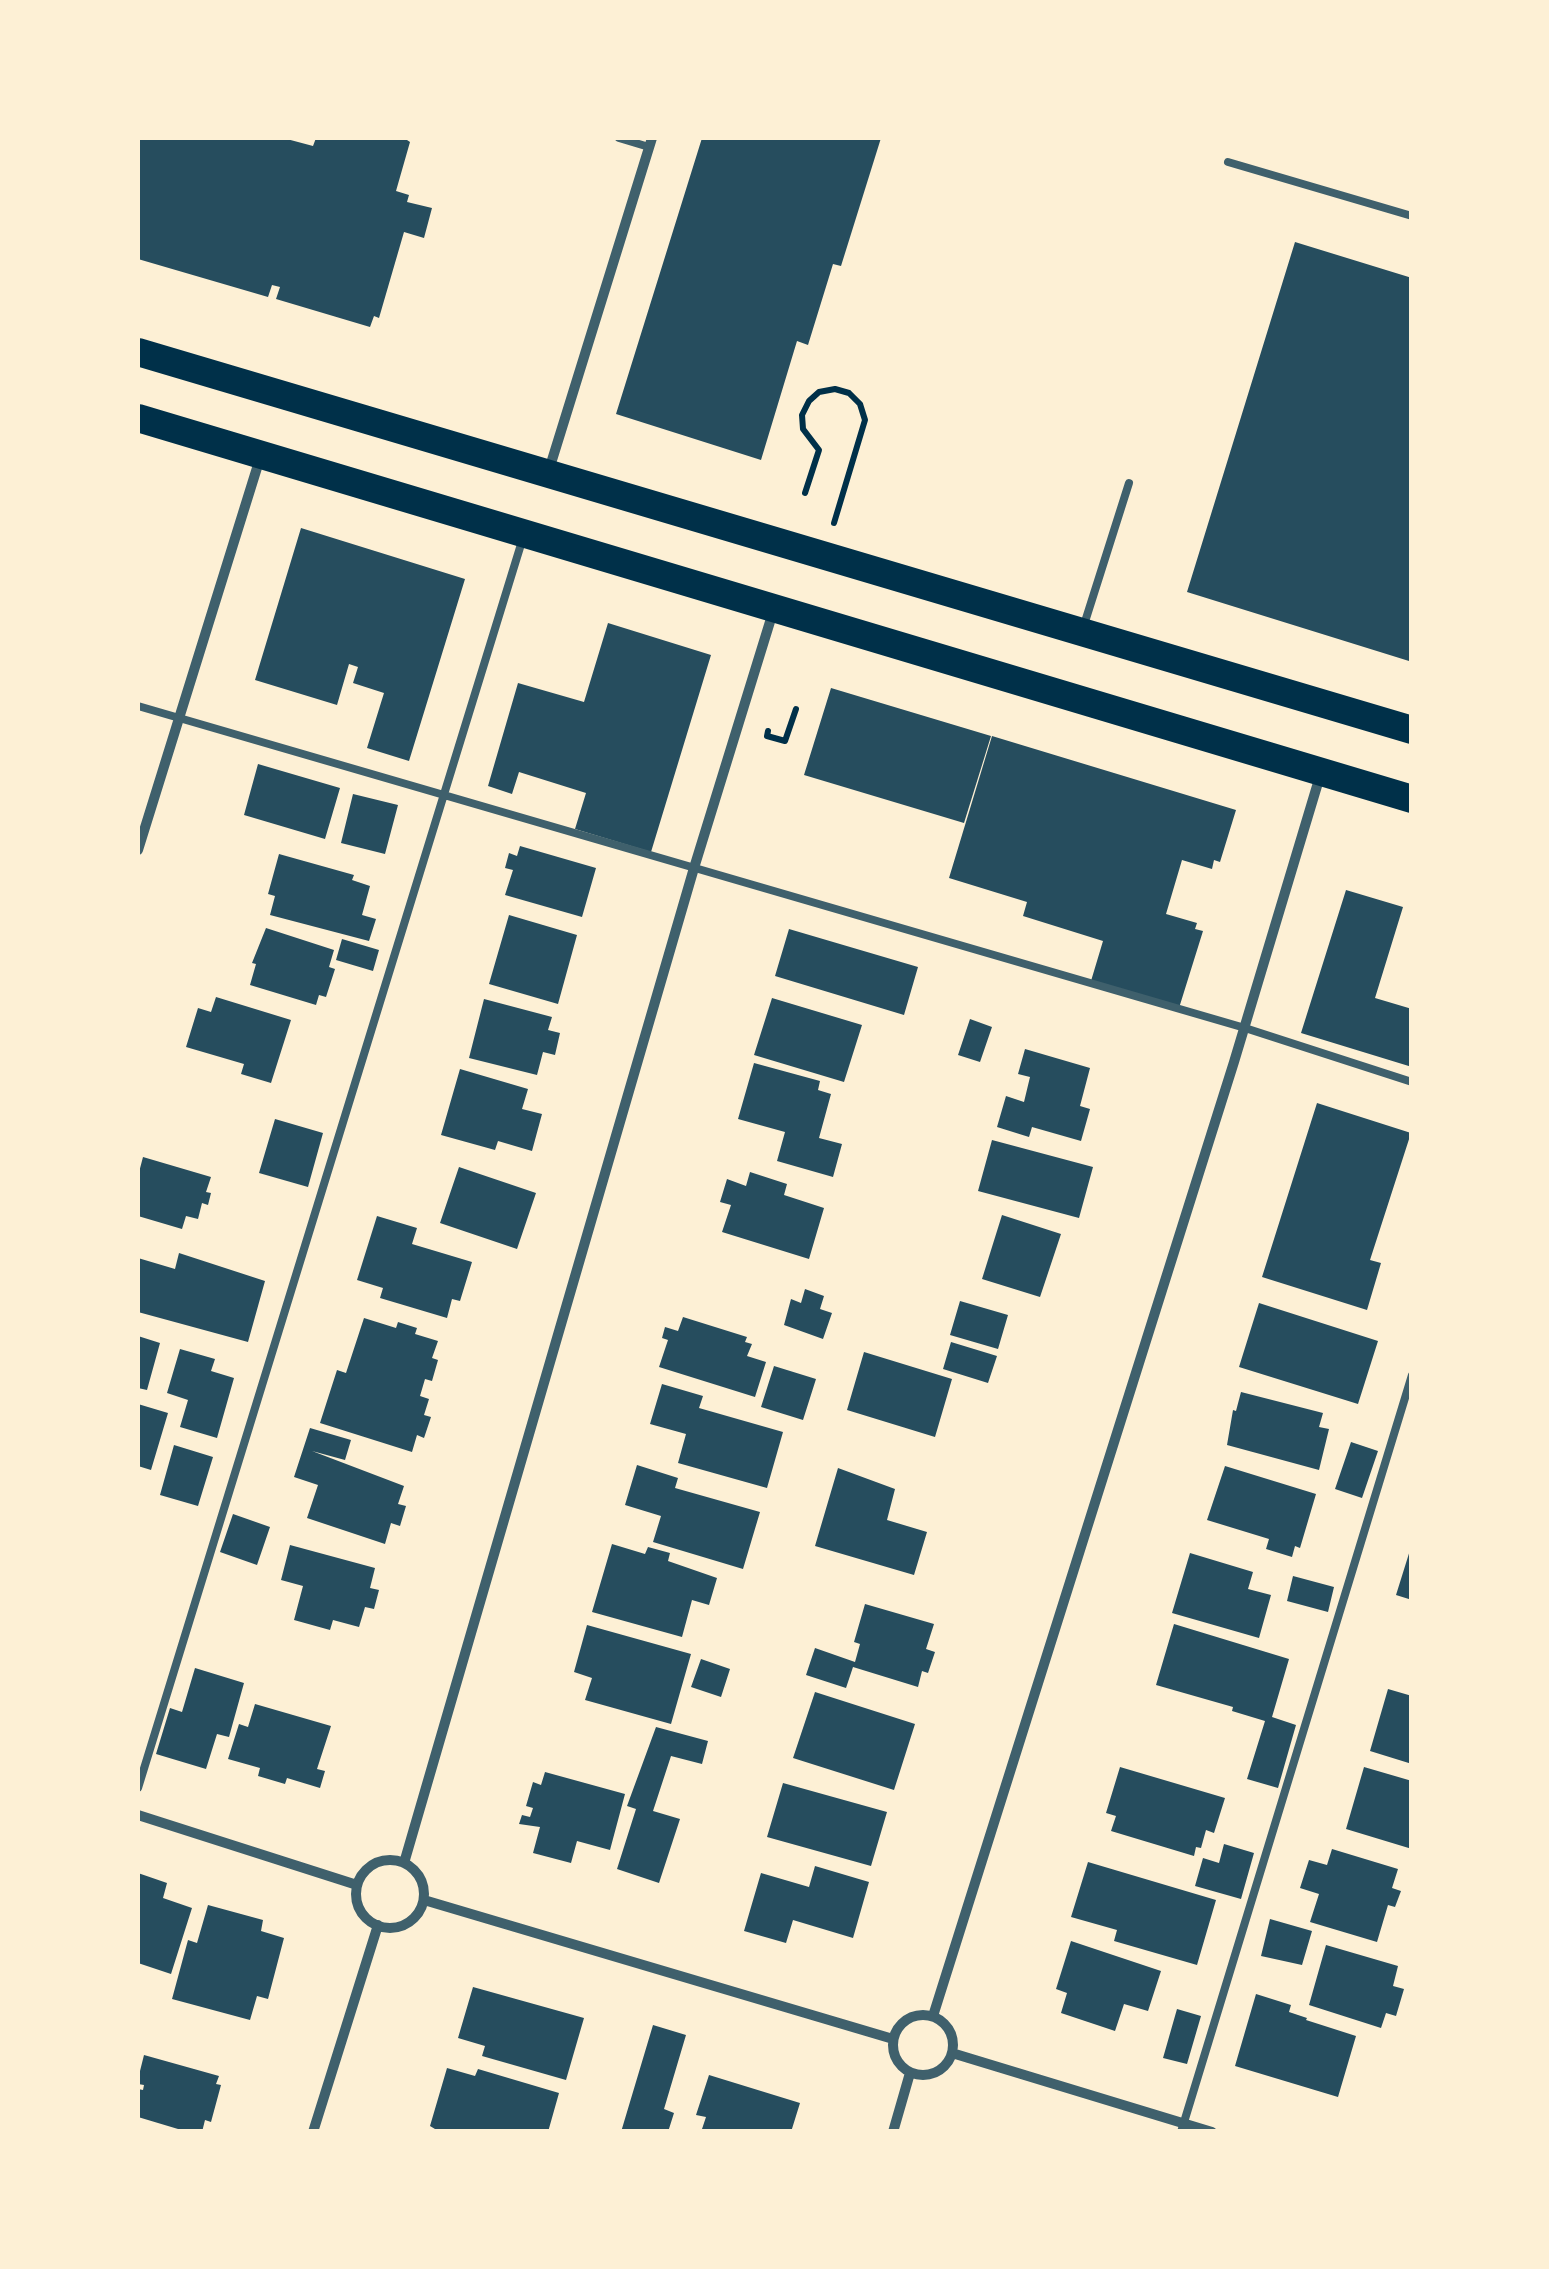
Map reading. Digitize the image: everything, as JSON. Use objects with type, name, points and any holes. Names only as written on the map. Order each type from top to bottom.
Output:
[{"type":"highway","points":[[138,352],[1412,730]]},
{"type":"highway","points":[[138,418],[1412,799]]},
{"type":"street","points":[[547,474],[650,142]]},
{"type":"street","points":[[138,850],[262,454]]},
{"type":"street","points":[[404,1863],[694,868],[774,609]]},
{"type":"street","points":[[933,2016],[1322,772]]},
{"type":"street","points":[[138,1814],[357,1886]]},
{"type":"street","points":[[381,1861],[404,1863],[420,1878],[424,1900],[420,1910],[405,1925],[378,1926],[359,1908],[357,1886],[362,1874],[381,1861]]},
{"type":"street","points":[[424,1900],[893,2040]]},
{"type":"street","points":[[314,2132],[378,1926]]},
{"type":"street","points":[[912,2016],[933,2016],[949,2029],[952,2053],[938,2072],[920,2076],[910,2073],[896,2060],[896,2029],[912,2016]]},
{"type":"street","points":[[952,2053],[1182,2127],[1212,2132]]},
{"type":"street","points":[[893,2132],[910,2073]]},
{"type":"lane","points":[[619,138],[650,142]]},
{"type":"lane","points":[[1228,162],[1412,216]]},
{"type":"lane","points":[[1082,632],[1129,482]]},
{"type":"lane","points":[[138,1788],[524,534]]},
{"type":"lane","points":[[138,706],[1245,1028],[1412,1082]]},
{"type":"lane","points":[[1182,2127],[1412,1375]]},
{"type":"path","points":[[805,493],[819,450],[802,429],[802,416],[809,401],[819,392],[835,389],[849,393],[860,404],[865,420],[861,435]]},
{"type":"path","points":[[767,736],[785,741],[796,708]]},
{"type":"building","points":[[139,138],[283,138],[313,146],[316,138],[404,138],[410,142],[396,191],[409,195],[407,202],[432,208],[424,238],[404,232],[379,318],[374,316],[370,327],[276,299],[280,287],[272,285],[268,297],[138,259]]},
{"type":"building","points":[[702,138],[881,138],[841,266],[833,264],[808,345],[797,341],[761,460],[616,414]]},
{"type":"building","points":[[1295,242],[1412,278],[1409,661],[1187,592]]},
{"type":"building","points":[[301,528],[465,579],[409,761],[367,748],[384,693],[353,683],[358,667],[349,664],[337,705],[255,680]]},
{"type":"building","points":[[608,623],[711,655],[651,852],[575,829],[586,793],[519,772],[512,794],[488,786],[518,683],[584,702]]},
{"type":"building","points":[[831,688],[991,736],[964,823],[804,775]]},
{"type":"building","points":[[992,736],[1236,810],[1220,862],[1214,860],[1212,869],[1182,860],[1166,914],[1197,923],[1195,929],[1203,931],[1179,1008],[1091,981],[1103,941],[1023,916],[1027,902],[949,878]]},
{"type":"building","points":[[258,764],[340,788],[325,839],[244,815]]},
{"type":"building","points":[[353,794],[398,805],[385,854],[341,843]]},
{"type":"building","points":[[520,846],[596,868],[582,917],[505,895],[513,870],[505,868],[509,853],[517,856]]},
{"type":"building","points":[[279,854],[354,875],[352,880],[370,886],[362,915],[376,919],[369,941],[270,915],[275,896],[268,894]]},
{"type":"building","points":[[1346,890],[1403,907],[1375,998],[1412,1009],[1412,1067],[1301,1033]]},
{"type":"building","points":[[509,915],[577,935],[558,1004],[489,984]]},
{"type":"building","points":[[266,928],[334,950],[329,967],[335,969],[326,997],[319,995],[316,1005],[250,985],[256,964],[252,963]]},
{"type":"building","points":[[789,929],[918,967],[904,1015],[775,976]]},
{"type":"building","points":[[342,939],[379,950],[373,971],[336,960]]},
{"type":"building","points":[[216,997],[291,1020],[271,1083],[241,1074],[244,1064],[186,1047],[198,1008],[211,1012]]},
{"type":"building","points":[[772,998],[862,1025],[844,1082],[754,1055]]},
{"type":"building","points":[[484,999],[552,1017],[548,1030],[560,1033],[555,1055],[543,1052],[537,1075],[469,1058]]},
{"type":"building","points":[[970,1019],[992,1027],[980,1062],[958,1055]]},
{"type":"building","points":[[1025,1049],[1090,1068],[1080,1106],[1090,1109],[1081,1141],[1032,1127],[1029,1137],[997,1127],[1006,1096],[1024,1102],[1030,1077],[1018,1074]]},
{"type":"building","points":[[754,1063],[820,1081],[818,1090],[831,1094],[819,1138],[842,1144],[833,1177],[777,1161],[785,1132],[738,1119]]},
{"type":"building","points":[[460,1069],[528,1089],[522,1109],[542,1114],[532,1151],[498,1141],[495,1150],[441,1135]]},
{"type":"building","points":[[1317,1103],[1411,1133],[1370,1260],[1381,1263],[1367,1310],[1262,1277]]},
{"type":"building","points":[[275,1119],[323,1133],[308,1187],[259,1173]]},
{"type":"building","points":[[992,1140],[1093,1167],[1079,1218],[978,1191]]},
{"type":"building","points":[[143,1157],[211,1177],[206,1192],[211,1193],[208,1205],[202,1203],[198,1219],[186,1216],[182,1229],[138,1216],[138,1176]]},
{"type":"building","points":[[459,1167],[536,1193],[517,1249],[440,1223]]},
{"type":"building","points":[[750,1172],[787,1184],[784,1195],[824,1208],[809,1259],[722,1232],[731,1205],[720,1202],[727,1179],[746,1186]]},
{"type":"building","points":[[1002,1215],[1061,1234],[1040,1297],[982,1279]]},
{"type":"building","points":[[377,1216],[417,1228],[412,1244],[472,1262],[460,1301],[452,1299],[447,1318],[380,1298],[383,1288],[357,1280]]},
{"type":"building","points":[[179,1253],[265,1281],[248,1342],[138,1312],[138,1258],[175,1269]]},
{"type":"building","points":[[805,1289],[824,1296],[820,1309],[832,1313],[823,1339],[784,1325],[791,1299],[801,1303]]},
{"type":"building","points":[[960,1301],[1008,1315],[998,1349],[950,1335]]},
{"type":"building","points":[[1259,1303],[1378,1341],[1358,1404],[1239,1367]]},
{"type":"building","points":[[683,1317],[747,1337],[745,1342],[752,1344],[747,1356],[766,1362],[755,1397],[659,1367],[668,1340],[662,1338],[665,1327],[678,1331]]},
{"type":"building","points":[[364,1318],[396,1328],[398,1322],[417,1328],[415,1334],[438,1341],[432,1358],[438,1360],[432,1381],[425,1379],[420,1396],[429,1399],[424,1415],[431,1417],[424,1438],[417,1435],[412,1452],[320,1423],[337,1370],[346,1373]]},
{"type":"building","points":[[138,1336],[160,1343],[147,1390],[138,1388]]},
{"type":"building","points":[[951,1342],[997,1356],[988,1383],[943,1369]]},
{"type":"building","points":[[180,1349],[215,1359],[211,1371],[234,1378],[217,1438],[180,1427],[188,1400],[167,1393]]},
{"type":"building","points":[[864,1352],[952,1379],[935,1437],[847,1410]]},
{"type":"building","points":[[774,1366],[816,1379],[803,1420],[761,1407]]},
{"type":"building","points":[[662,1384],[703,1396],[699,1408],[783,1432],[767,1488],[678,1463],[686,1434],[650,1424]]},
{"type":"building","points":[[1241,1392],[1323,1413],[1319,1427],[1329,1429],[1319,1470],[1227,1445],[1233,1410],[1236,1411]]},
{"type":"building","points":[[138,1404],[168,1413],[151,1470],[138,1466]]},
{"type":"building","points":[[310,1428],[351,1440],[345,1460],[312,1451],[404,1486],[398,1504],[406,1506],[400,1526],[391,1523],[385,1544],[307,1518],[318,1485],[294,1477]]},
{"type":"building","points":[[1351,1442],[1378,1451],[1362,1498],[1335,1489]]},
{"type":"building","points":[[174,1445],[213,1457],[198,1506],[160,1495]]},
{"type":"building","points":[[637,1465],[678,1478],[675,1488],[760,1512],[743,1569],[653,1542],[661,1516],[625,1505]]},
{"type":"building","points":[[1225,1466],[1316,1494],[1300,1548],[1295,1546],[1292,1557],[1266,1549],[1269,1539],[1207,1520]]},
{"type":"building","points":[[838,1468],[895,1489],[887,1520],[927,1532],[914,1575],[815,1546]]},
{"type":"building","points":[[233,1514],[270,1527],[257,1565],[220,1552]]},
{"type":"building","points":[[612,1544],[645,1554],[648,1547],[670,1553],[668,1561],[717,1578],[709,1605],[692,1600],[682,1637],[592,1612]]},
{"type":"building","points":[[290,1545],[375,1568],[370,1588],[379,1590],[374,1609],[365,1607],[359,1627],[333,1620],[330,1630],[294,1620],[303,1586],[281,1580]]},
{"type":"building","points":[[1412,1547],[1412,1600],[1396,1595]]},
{"type":"building","points":[[1190,1553],[1253,1572],[1248,1589],[1271,1595],[1259,1638],[1172,1613]]},
{"type":"building","points":[[1293,1576],[1334,1587],[1328,1612],[1287,1601]]},
{"type":"building","points":[[865,1604],[934,1624],[926,1649],[935,1652],[928,1673],[922,1671],[918,1687],[853,1667],[846,1688],[806,1675],[815,1648],[855,1662],[860,1644],[854,1642]]},
{"type":"building","points":[[1174,1624],[1289,1659],[1272,1717],[1296,1725],[1278,1788],[1247,1779],[1265,1721],[1232,1711],[1233,1707],[1156,1685]]},
{"type":"building","points":[[587,1625],[691,1654],[671,1724],[585,1700],[592,1678],[574,1672]]},
{"type":"building","points":[[701,1659],[730,1669],[721,1697],[691,1687]]},
{"type":"building","points":[[195,1668],[244,1683],[229,1737],[217,1734],[206,1769],[156,1754],[170,1708],[182,1712]]},
{"type":"building","points":[[1388,1689],[1412,1696],[1412,1764],[1370,1751]]},
{"type":"building","points":[[815,1692],[915,1724],[894,1790],[793,1758]]},
{"type":"building","points":[[255,1704],[331,1726],[317,1769],[325,1771],[320,1788],[287,1778],[285,1784],[258,1776],[260,1768],[228,1759],[239,1724],[248,1727]]},
{"type":"building","points":[[656,1727],[708,1741],[702,1764],[671,1756],[653,1811],[680,1819],[659,1883],[617,1869],[636,1809],[627,1806]]},
{"type":"building","points":[[1120,1767],[1225,1798],[1214,1833],[1206,1830],[1201,1848],[1196,1847],[1194,1856],[1111,1831],[1116,1816],[1106,1813]]},
{"type":"building","points":[[1364,1767],[1412,1781],[1412,1849],[1346,1829]]},
{"type":"building","points":[[545,1772],[625,1794],[610,1850],[577,1841],[571,1863],[533,1853],[540,1827],[519,1824],[522,1815],[530,1817],[533,1808],[526,1806],[533,1782],[541,1785]]},
{"type":"building","points":[[783,1783],[887,1812],[871,1866],[767,1837]]},
{"type":"building","points":[[1224,1844],[1254,1853],[1241,1899],[1195,1886],[1203,1858],[1219,1863]]},
{"type":"building","points":[[1332,1849],[1398,1869],[1392,1888],[1401,1891],[1395,1907],[1388,1905],[1377,1942],[1310,1922],[1319,1894],[1300,1888],[1309,1860],[1327,1865]]},
{"type":"building","points":[[1088,1862],[1216,1900],[1197,1965],[1114,1941],[1117,1930],[1071,1917]]},
{"type":"building","points":[[815,1866],[869,1882],[853,1938],[793,1920],[786,1943],[744,1931],[761,1873],[809,1887]]},
{"type":"building","points":[[138,1873],[167,1883],[163,1898],[192,1908],[171,1974],[138,1963]]},
{"type":"building","points":[[208,1905],[263,1920],[261,1931],[284,1938],[268,1999],[257,1996],[250,2020],[172,1999],[188,1940],[197,1943]]},
{"type":"building","points":[[1270,1919],[1312,1931],[1302,1965],[1261,1956]]},
{"type":"building","points":[[1071,1941],[1161,1971],[1148,2011],[1124,2004],[1115,2031],[1061,2013],[1067,1993],[1056,1989]]},
{"type":"building","points":[[1326,1945],[1398,1966],[1393,1986],[1404,1989],[1396,2016],[1386,2013],[1381,2028],[1309,2005]]},
{"type":"building","points":[[473,1987],[584,2018],[566,2080],[482,2056],[485,2046],[458,2038]]},
{"type":"building","points":[[1256,1994],[1291,2005],[1289,2012],[1306,2020],[1356,2036],[1338,2097],[1235,2066]]},
{"type":"building","points":[[1177,2009],[1201,2016],[1187,2064],[1163,2058]]},
{"type":"building","points":[[653,2025],[686,2035],[664,2109],[674,2113],[668,2132],[621,2132]]},
{"type":"building","points":[[144,2055],[219,2076],[216,2084],[221,2085],[211,2122],[205,2120],[202,2132],[188,2132],[138,2117],[138,2089],[143,2090],[144,2085],[138,2084],[138,2079]]},
{"type":"building","points":[[447,2068],[475,2076],[478,2069],[559,2093],[548,2132],[440,2132],[430,2126]]},
{"type":"building","points":[[709,2075],[800,2103],[791,2132],[702,2129],[706,2117],[696,2115]]}]
